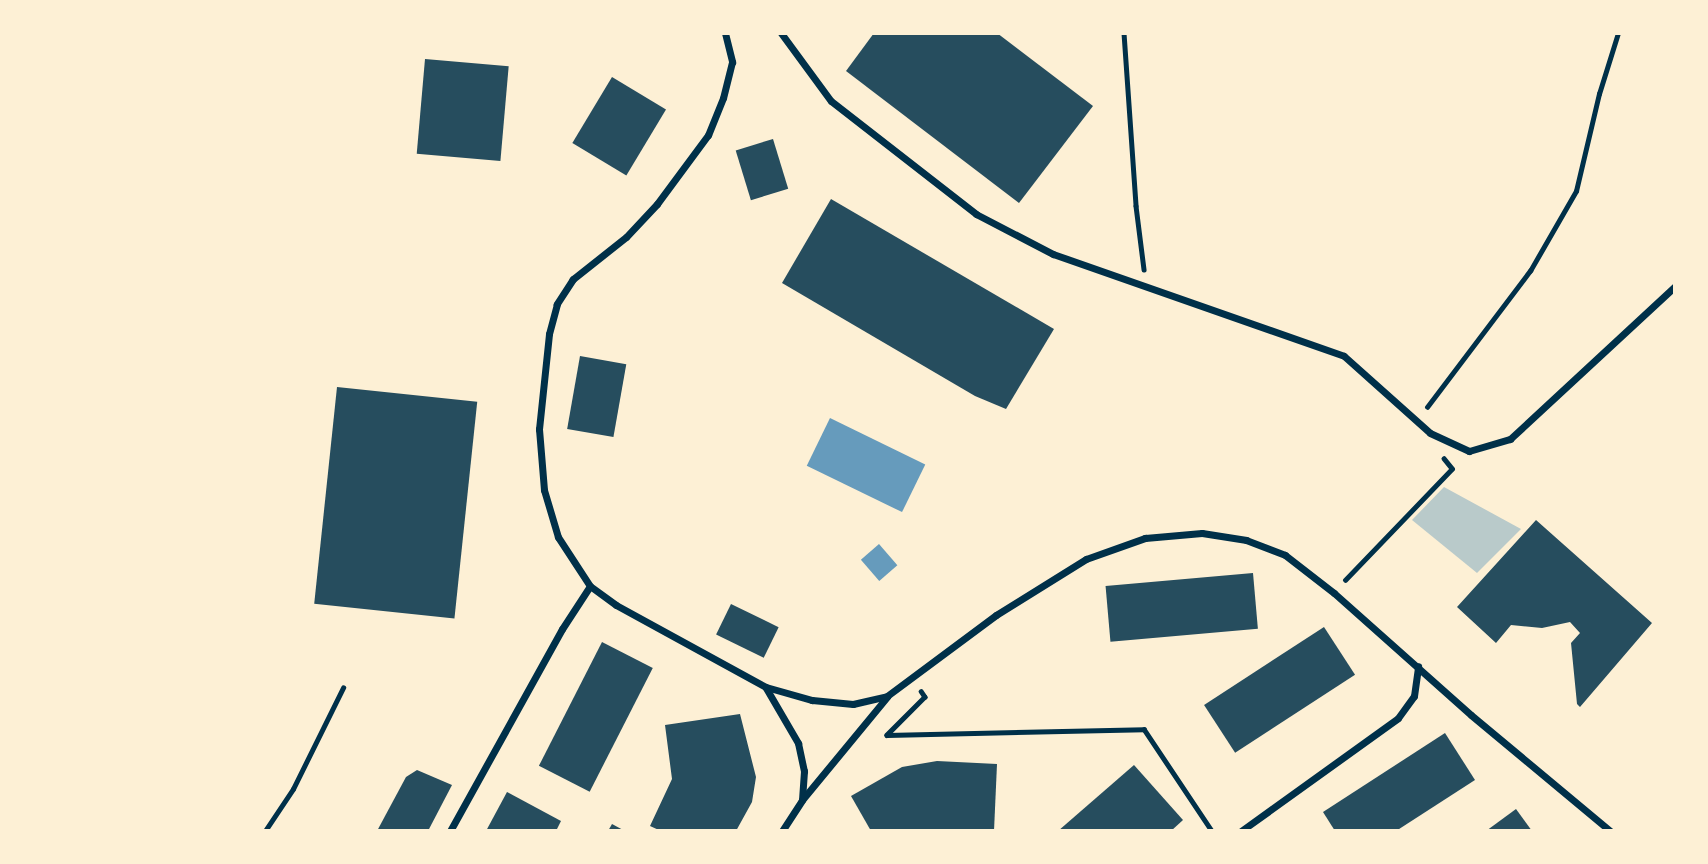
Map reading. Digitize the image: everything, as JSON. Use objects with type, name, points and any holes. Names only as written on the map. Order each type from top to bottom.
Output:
[{"type":"street","points":[[725,33],[732,62],[723,98],[708,135],[657,204],[626,237],[573,279],[557,304],[549,334],[539,429],[544,490],[558,537],[590,586],[616,605],[766,687],[812,700],[853,704],[887,696]]},
{"type":"street","points":[[781,33],[831,101],[976,214],[1053,254],[1344,356],[1430,433],[1469,451],[1510,439],[1675,286]]},
{"type":"street","points":[[782,831],[802,800],[887,696],[996,615],[1086,559],[1145,538],[1202,533],[1246,540],[1285,555],[1610,831]]},
{"type":"street","points":[[450,831],[562,629],[590,586]]},
{"type":"street","points":[[1241,831],[1398,718],[1414,696],[1418,666]]},
{"type":"street","points":[[766,687],[798,743],[804,771],[802,800]]},
{"type":"path","points":[[1124,33],[1136,206],[1147,289]]},
{"type":"path","points":[[1416,421],[1530,271],[1576,191],[1618,33]]},
{"type":"path","points":[[1348,577],[1452,469],[1437,450]]},
{"type":"path","points":[[912,677],[925,697],[887,735],[1144,729],[1212,831]]},
{"type":"path","points":[[265,831],[293,789],[343,688]]},
{"type":"shaded area","points":[[1444,487],[1521,529],[1477,573],[1412,520]]},
{"type":"water","points":[[830,418],[925,464],[902,512],[807,466]]},
{"type":"water","points":[[879,544],[897,565],[879,581],[861,560]]},
{"type":"building","points":[[874,33],[997,33],[1093,106],[1019,203],[846,71]]},
{"type":"building","points":[[425,59],[509,66],[500,161],[417,154]]},
{"type":"building","points":[[612,77],[666,109],[626,175],[572,143]]},
{"type":"building","points":[[773,139],[788,189],[751,200],[736,150]]},
{"type":"building","points":[[831,199],[1054,329],[1006,409],[975,396],[782,283]]},
{"type":"building","points":[[580,356],[626,364],[613,437],[567,429]]},
{"type":"building","points":[[337,387],[477,402],[454,619],[314,604]]},
{"type":"building","points":[[1536,520],[1652,623],[1580,707],[1577,704],[1571,643],[1580,633],[1570,622],[1542,628],[1511,625],[1496,643],[1457,607]]},
{"type":"building","points":[[1253,573],[1258,629],[1110,642],[1106,586]]},
{"type":"building","points":[[731,604],[779,627],[764,658],[716,635]]},
{"type":"building","points":[[1324,627],[1355,675],[1235,753],[1204,705]]},
{"type":"building","points":[[602,642],[653,668],[590,792],[539,766]]},
{"type":"building","points":[[740,714],[756,777],[752,802],[736,831],[661,831],[650,826],[672,779],[665,725]]},
{"type":"building","points":[[1445,733],[1475,780],[1396,831],[1335,831],[1323,812]]},
{"type":"building","points":[[937,761],[997,764],[994,831],[871,831],[851,796],[902,767]]},
{"type":"building","points":[[1134,765],[1183,820],[1171,831],[1058,831]]},
{"type":"building","points":[[417,770],[452,785],[428,831],[377,831],[406,777]]},
{"type":"building","points":[[507,792],[561,821],[556,831],[486,831]]},
{"type":"building","points":[[1516,809],[1532,831],[1486,831]]},
{"type":"building","points":[[612,824],[625,831],[608,831]]}]
